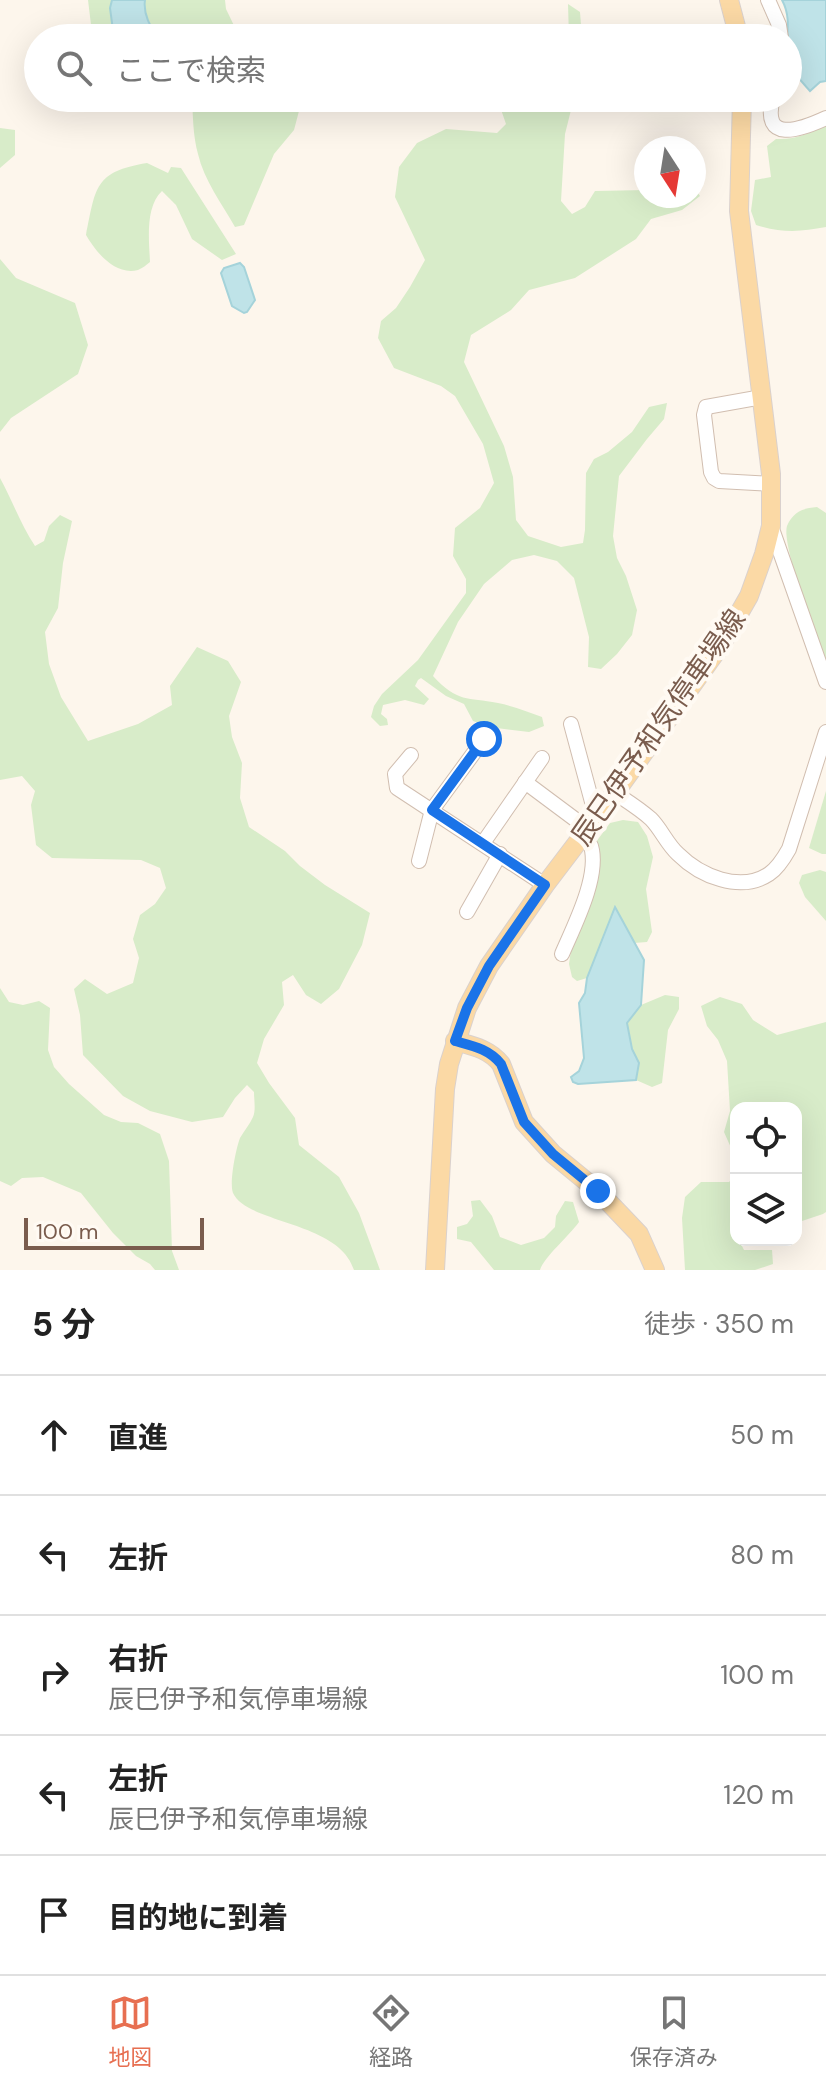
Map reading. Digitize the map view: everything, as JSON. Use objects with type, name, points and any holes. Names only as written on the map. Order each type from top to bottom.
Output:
[{"type":"main road","points":[[729,0],[735,24]]},
{"type":"main road","name":"辰巳伊予和気停車場線","points":[[435,1270],[445,1089],[455,1041],[467,1008],[489,966],[545,885],[721,645],[758,575],[771,526],[772,484],[739,211],[742,112]]},
{"type":"main road","points":[[455,1041],[485,1050],[501,1064],[524,1122],[553,1154],[598,1191],[639,1234],[655,1270]]},
{"type":"street","points":[[768,0],[778,24]]},
{"type":"street","points":[[770,112],[771,121],[785,130],[826,118]]},
{"type":"street","points":[[762,397],[706,407],[704,415],[714,478],[719,481],[772,484]]},
{"type":"street","points":[[771,526],[826,682]]},
{"type":"street","points":[[562,954],[590,883],[594,863],[590,827],[592,802],[571,724]]},
{"type":"street","points":[[615,793],[649,818],[691,866],[712,877],[734,882],[753,880],[769,874],[781,863],[789,849],[826,732]]},
{"type":"street","points":[[419,861],[432,810],[484,739]]},
{"type":"street","points":[[411,755],[395,774],[397,788],[545,885]]},
{"type":"street","points":[[483,843],[542,758]]},
{"type":"street","points":[[525,782],[590,827]]},
{"type":"street","points":[[467,912],[500,854]]},
{"type":"green space","points":[[88,0],[112,0],[112,24],[91,24]]},
{"type":"green space","points":[[145,0],[225,0],[233,24],[150,24]]},
{"type":"green space","points":[[568,4],[580,12],[581,24],[569,24]]},
{"type":"green space","points":[[193,112],[299,112],[294,130],[274,154],[244,225],[235,227],[214,192],[204,173],[195,140]]},
{"type":"green space","points":[[502,112],[570,112],[565,134],[561,201],[572,214],[585,207],[595,191],[634,190],[634,208],[685,208],[651,219],[636,239],[575,278],[529,290],[511,310],[471,335],[464,362],[504,446],[513,477],[516,520],[528,536],[561,547],[583,543],[586,473],[594,459],[608,452],[632,432],[649,407],[667,403],[664,419],[619,476],[613,536],[617,558],[637,610],[632,635],[617,654],[601,669],[588,667],[589,637],[574,578],[557,561],[534,555],[512,560],[484,584],[458,622],[433,676],[456,695],[526,711],[542,717],[544,726],[529,732],[489,727],[473,721],[464,704],[446,696],[421,678],[415,686],[429,699],[424,705],[405,700],[383,705],[381,714],[388,725],[380,726],[371,717],[374,706],[382,694],[418,660],[466,593],[466,579],[453,556],[455,528],[480,508],[494,483],[483,444],[455,396],[441,386],[394,368],[378,338],[381,321],[396,308],[425,260],[395,197],[399,167],[417,143],[446,129],[497,133],[506,124]]},
{"type":"green space","points":[[826,126],[826,227],[791,231],[756,225],[751,211],[755,180],[771,177],[767,146],[776,139],[796,137]]},
{"type":"green space","points":[[0,128],[15,130],[15,155],[0,168]]},
{"type":"green space","points":[[147,163],[168,173],[171,167],[181,168],[236,254],[222,260],[192,239],[176,205],[162,191],[150,215],[150,262],[130,271],[114,266],[101,255],[86,235],[100,184],[117,171]]},
{"type":"green space","points":[[0,259],[16,278],[75,303],[88,345],[78,374],[11,418],[0,432]]},
{"type":"green space","points":[[0,478],[35,546],[44,541],[49,526],[60,515],[72,521],[58,608],[45,632],[49,664],[61,697],[88,741],[138,724],[172,705],[170,686],[197,647],[228,661],[241,682],[229,716],[232,737],[242,763],[240,798],[249,827],[285,851],[325,885],[370,913],[362,945],[339,989],[321,1004],[306,995],[293,975],[282,982],[284,1005],[264,1039],[257,1063],[295,1118],[299,1145],[339,1177],[359,1213],[380,1270],[354,1270],[345,1254],[331,1242],[256,1211],[233,1193],[232,1174],[237,1149],[254,1111],[254,1092],[247,1085],[223,1117],[192,1122],[150,1111],[123,1096],[83,1055],[80,1015],[74,989],[85,979],[107,994],[133,983],[139,958],[133,939],[140,915],[155,904],[166,888],[160,868],[141,860],[52,858],[36,845],[31,805],[35,791],[22,776],[0,780]]},
{"type":"green space","points":[[817,507],[826,513],[826,666],[801,594],[787,537],[787,526],[795,514]]},
{"type":"green space","points":[[826,791],[826,854],[822,854],[809,848]]},
{"type":"green space","points":[[623,820],[638,822],[647,836],[653,857],[646,889],[652,932],[647,942],[634,943],[615,908],[587,978],[577,981],[572,977],[569,964],[596,842],[610,823]]},
{"type":"green space","points":[[820,870],[826,872],[826,921],[805,897],[799,883],[802,875]]},
{"type":"green space","points":[[0,988],[9,1002],[23,1005],[39,1001],[50,1008],[48,1050],[54,1067],[69,1084],[104,1115],[121,1122],[138,1123],[160,1134],[169,1161],[172,1251],[179,1270],[155,1270],[136,1256],[81,1193],[43,1177],[22,1178],[11,1186],[0,1181]]},
{"type":"green space","points":[[665,995],[679,997],[679,1009],[668,1030],[662,1083],[652,1087],[636,1080],[638,1063],[627,1023],[641,1005]]},
{"type":"green space","points":[[720,997],[742,1004],[753,1020],[777,1035],[826,1022],[826,1212],[823,1214],[802,1221],[802,1102],[730,1102],[730,1111],[727,1061],[718,1040],[707,1026],[701,1006]]},
{"type":"green space","points":[[730,1111],[730,1146],[724,1132]]},
{"type":"green space","points":[[701,1182],[729,1182],[730,1246],[742,1246],[744,1250],[772,1250],[773,1264],[755,1270],[685,1270],[682,1218],[685,1197]]},
{"type":"green space","points":[[480,1200],[492,1216],[500,1237],[521,1245],[544,1238],[555,1227],[556,1216],[565,1201],[573,1202],[579,1222],[540,1270],[494,1270],[471,1242],[457,1239],[457,1227],[467,1224],[473,1216],[471,1201]]},
{"type":"water","points":[[112,0],[145,0],[150,24],[112,24]]},
{"type":"water","points":[[782,0],[826,0],[826,81],[810,91],[802,82],[802,24],[788,24]]},
{"type":"water","points":[[240,263],[255,300],[244,313],[232,306],[221,273],[224,268]]},
{"type":"water","points":[[615,907],[644,960],[641,1005],[627,1023],[632,1049],[639,1063],[636,1080],[578,1084],[571,1077],[579,1071],[584,1058],[579,1003]]},
{"type":"route","points":[[484,739],[432,810],[545,885],[489,966],[467,1008],[455,1041],[494,1056],[501,1064],[524,1122],[553,1154],[598,1191]]}]
